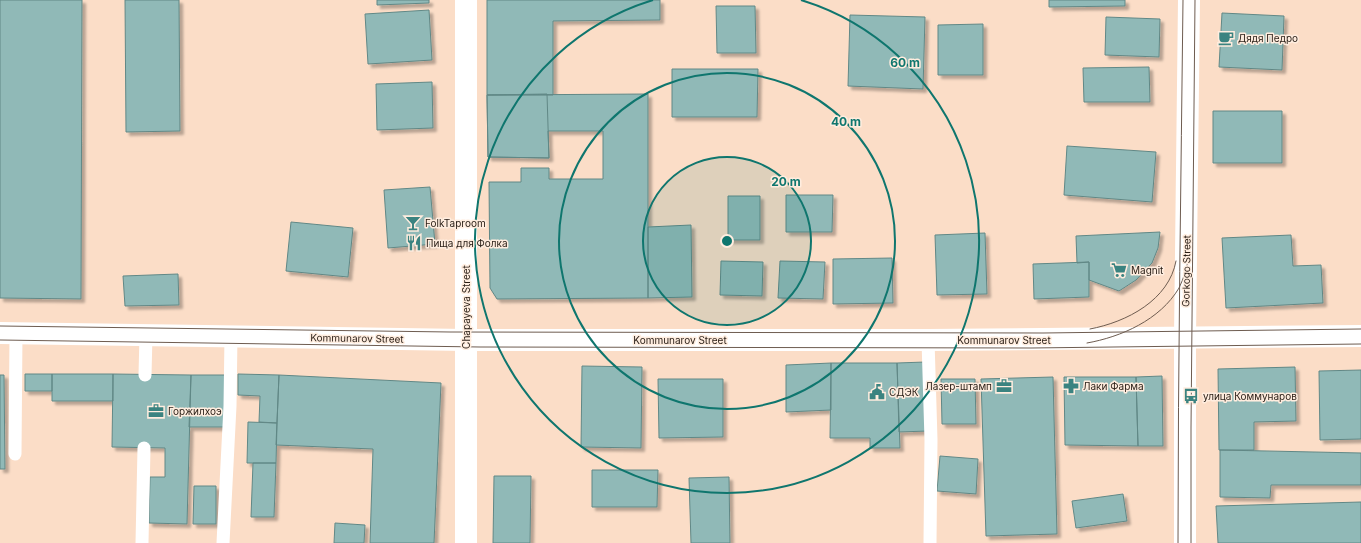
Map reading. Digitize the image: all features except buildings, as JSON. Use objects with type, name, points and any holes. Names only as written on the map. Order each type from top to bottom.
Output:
[{"type":"street","name":"Chapayeva Street","points":[[466,0],[466,543]]},
{"type":"street","name":"Gorkogo Street","points":[[1185,543],[1185,338],[1190,0]]},
{"type":"street","name":"Kommunarov Street","points":[[8,333],[466,340],[928,340],[1361,336]]},
{"type":"lane","points":[[8,333],[16,454]]},
{"type":"lane","points":[[145,374],[146,335]]},
{"type":"lane","points":[[223,543],[230,406],[231,336]]},
{"type":"lane","points":[[928,340],[930,543]]},
{"type":"lane","points":[[142,543],[144,448]]},
{"type":"tram line","points":[[1178,543],[1183,0]]},
{"type":"tram line","points":[[1191,543],[1195,0]]},
{"type":"tram line","points":[[1087,343],[1126,331],[1151,318],[1171,299],[1179,288],[1189,256]]},
{"type":"tram line","points":[[1090,329],[1118,321],[1132,315],[1144,307],[1165,287],[1172,275],[1176,261]]},
{"type":"tram line","points":[[0,326],[450,332],[1043,333],[1361,329]]},
{"type":"tram line","points":[[0,340],[480,347],[1031,348],[1361,344]]},
{"type":"place","name":"Дядя Педро","points":[[1226,38]]},
{"type":"place","name":"FolkTaproom","points":[[413,223]]},
{"type":"place","name":"Пища для Фолка","points":[[414,243]]},
{"type":"place","name":"Magnit","points":[[1119,270]]},
{"type":"place","name":"Лазер-штамп","points":[[1004,386]]},
{"type":"place","name":"Лаки Фарма","points":[[1071,386]]},
{"type":"place","name":"СДЭК","points":[[877,392]]},
{"type":"place","name":"улица Коммунаров","points":[[1191,396]]},
{"type":"place","name":"Горжилхоэ","points":[[156,411]]}]
